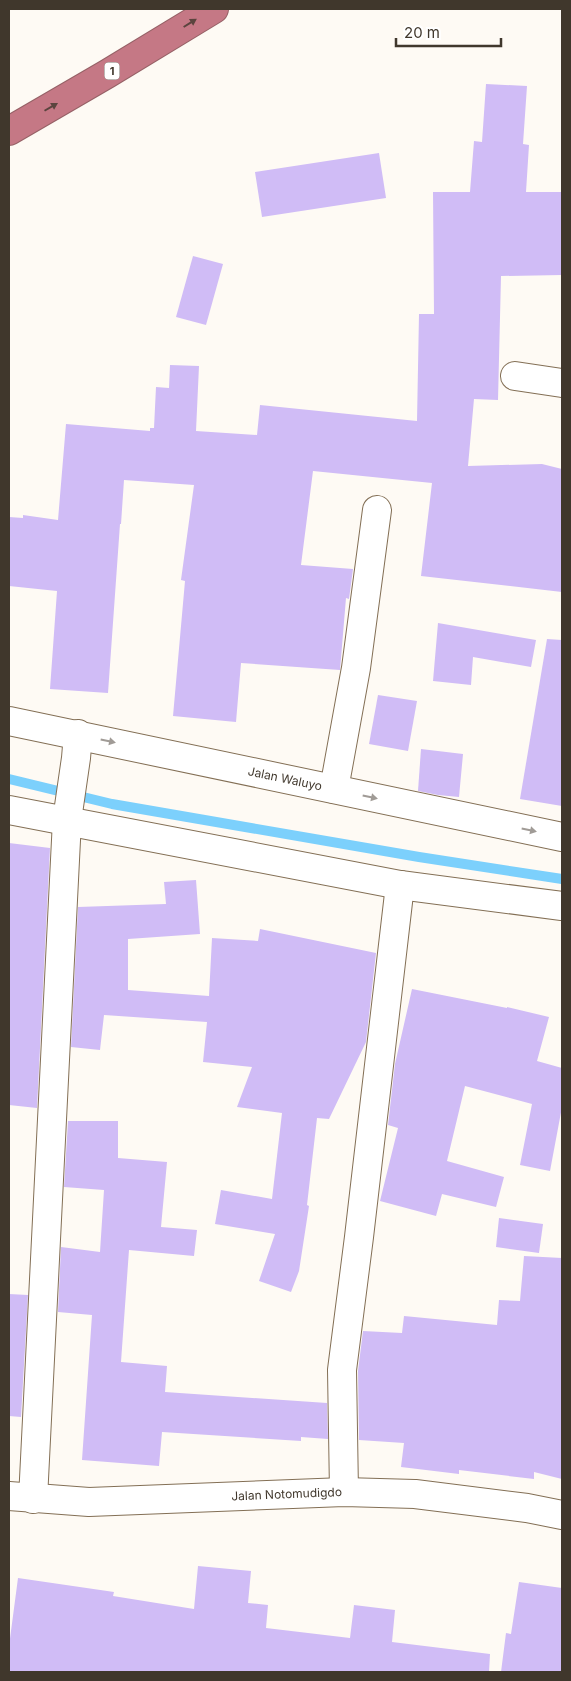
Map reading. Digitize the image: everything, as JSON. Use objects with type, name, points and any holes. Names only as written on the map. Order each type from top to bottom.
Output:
[{"type":"highway","name":"1","points":[[9,131],[214,9]]},
{"type":"street","points":[[515,376],[562,383]]},
{"type":"street","points":[[334,789],[356,668],[377,510]]},
{"type":"street","name":"Jalan Waluyo","points":[[9,721],[77,746],[334,789],[562,837]]},
{"type":"street","points":[[21,1497],[68,813],[77,746]]},
{"type":"street","points":[[9,810],[68,813],[400,885],[562,906]]},
{"type":"street","points":[[344,1492],[342,1370],[400,885]]},
{"type":"street","name":"Jalan Notomudigdo","points":[[21,1497],[89,1502],[344,1492],[425,1495],[527,1508],[562,1515]]},
{"type":"building","points":[[486,84],[527,86],[523,144],[529,145],[526,192],[562,192],[562,275],[501,276],[498,400],[474,399],[468,466],[542,464],[562,469],[562,592],[421,576],[432,483],[313,471],[301,565],[353,569],[349,599],[346,598],[340,670],[241,663],[236,722],[173,716],[185,581],[181,580],[194,485],[124,480],[108,693],[50,689],[57,591],[9,586],[9,517],[23,518],[23,515],[58,520],[66,424],[150,431],[150,428],[154,428],[156,387],[169,388],[170,365],[199,366],[196,431],[257,435],[260,405],[417,421],[419,314],[434,314],[433,192],[470,192],[474,141],[482,142]]},
{"type":"building","points":[[379,153],[386,198],[262,217],[255,172]]},
{"type":"building","points":[[193,256],[223,264],[206,325],[176,317]]},
{"type":"building","points":[[438,623],[536,640],[531,667],[473,657],[471,685],[433,681]]},
{"type":"building","points":[[547,639],[562,640],[562,806],[520,799]]},
{"type":"building","points":[[378,695],[417,701],[408,751],[369,744]]},
{"type":"building","points":[[421,749],[463,754],[459,797],[418,791]]},
{"type":"building","points":[[9,843],[50,848],[37,1108],[9,1105]]},
{"type":"building","points":[[196,880],[200,934],[128,939],[128,990],[209,996],[212,938],[258,941],[260,929],[376,953],[366,1042],[329,1119],[317,1118],[307,1205],[309,1206],[299,1271],[291,1292],[259,1281],[275,1234],[215,1224],[221,1190],[272,1199],[282,1113],[237,1107],[252,1067],[203,1062],[207,1022],[104,1015],[100,1050],[71,1047],[78,907],[166,904],[164,882]]},
{"type":"building","points":[[412,989],[549,1017],[537,1061],[562,1068],[562,1107],[550,1171],[520,1165],[532,1104],[465,1086],[447,1161],[504,1177],[496,1207],[442,1194],[436,1216],[380,1201],[398,1128],[388,1125],[395,1064]]},
{"type":"building","points":[[68,1121],[118,1121],[118,1158],[167,1162],[161,1227],[197,1230],[194,1256],[129,1250],[121,1362],[167,1366],[165,1392],[327,1403],[328,1439],[301,1437],[301,1441],[162,1432],[159,1466],[82,1460],[92,1315],[58,1312],[61,1247],[100,1252],[104,1190],[64,1187]]},
{"type":"building","points":[[499,1218],[543,1224],[539,1253],[496,1247]]},
{"type":"building","points":[[524,1256],[562,1258],[562,1479],[534,1472],[534,1479],[459,1470],[459,1474],[401,1467],[404,1443],[359,1440],[358,1371],[363,1331],[402,1333],[404,1316],[497,1325],[499,1300],[520,1301]]},
{"type":"building","points":[[9,1294],[28,1295],[21,1417],[9,1416]]},
{"type":"building","points":[[198,1566],[251,1571],[248,1603],[268,1605],[266,1628],[350,1638],[354,1605],[395,1610],[392,1642],[490,1654],[489,1672],[9,1672],[9,1646],[18,1578],[114,1592],[113,1596],[194,1609]]},
{"type":"building","points":[[519,1582],[562,1588],[562,1672],[501,1672],[506,1633],[511,1634]]},
{"type":"waterway","points":[[9,779],[112,804],[419,857],[562,879]]}]
